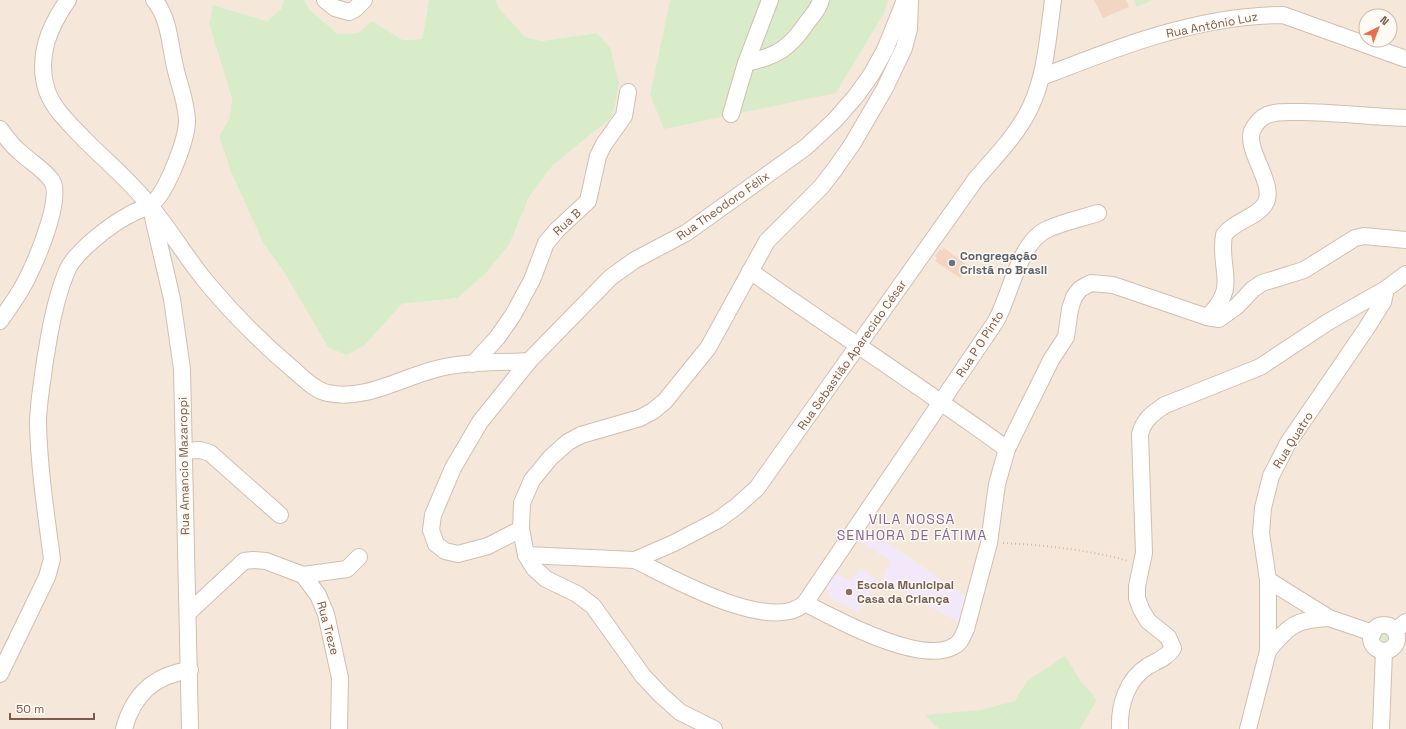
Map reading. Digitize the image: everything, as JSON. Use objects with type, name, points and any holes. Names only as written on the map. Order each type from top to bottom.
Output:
[{"type":"street","points":[[68,0],[57,17],[44,46],[42,58],[47,89],[52,104],[150,205],[204,278],[236,314],[282,360],[314,387],[326,393],[344,395],[367,392],[436,369],[473,364],[529,360]]},
{"type":"street","points":[[0,674],[47,577],[52,559],[38,422],[40,393],[50,328],[65,274],[74,260],[104,232],[130,214],[150,205],[158,196],[166,182],[184,138],[187,122],[185,107],[171,54],[165,20],[159,6],[154,0]]},
{"type":"street","points":[[325,0],[335,8],[348,12],[355,9],[364,0]]},
{"type":"street","points":[[731,114],[746,63],[770,0]]},
{"type":"street","points":[[746,63],[766,59],[787,48],[798,36],[821,0]]},
{"type":"street","name":"Rua Theodoro Félix","points":[[521,529],[488,546],[458,554],[445,551],[436,544],[431,530],[433,515],[453,468],[480,422],[529,360],[611,277],[635,260],[686,233],[806,147],[835,120],[856,96],[871,75],[885,50],[905,0]]},
{"type":"street","points":[[714,729],[680,712],[661,695],[643,676],[593,606],[578,594],[546,579],[538,573],[526,555],[521,529],[522,503],[525,492],[551,457],[568,442],[581,435],[640,418],[653,411],[666,401],[708,348],[768,241],[820,187],[853,143],[885,88],[904,48],[909,28],[910,0]]},
{"type":"street","name":"Rua Sebastião Aparecido César","points":[[526,555],[635,560],[674,543],[718,520],[737,506],[757,488],[976,179],[1014,134],[1030,108],[1042,77],[1053,0]]},
{"type":"street","name":"Rua Antônio Luz","points":[[1042,77],[1143,39],[1225,20],[1262,15],[1283,15],[1406,59]]},
{"type":"street","name":"Rua B","points":[[473,364],[497,338],[513,315],[532,280],[546,243],[557,230],[588,201],[598,156],[604,144],[624,116],[628,92]]},
{"type":"street","points":[[1207,317],[1221,303],[1224,296],[1226,272],[1224,235],[1228,230],[1252,215],[1266,203],[1266,185],[1251,140],[1253,130],[1258,121],[1265,116],[1277,112],[1321,112],[1406,118]]},
{"type":"street","points":[[0,129],[18,151],[44,172],[52,182],[56,191],[55,205],[32,268],[13,303],[0,321]]},
{"type":"street","name":"Rua Amancio Mazaroppi","points":[[150,205],[177,330],[182,369],[190,670],[190,729]]},
{"type":"street","name":"Rua P O Pinto","points":[[804,603],[996,321],[1005,304],[1022,254],[1034,239],[1048,229],[1098,213]]},
{"type":"street","points":[[635,560],[732,605],[750,609],[785,612],[793,611],[804,603],[878,639],[919,649],[935,651],[956,646],[962,639],[966,629],[990,543],[997,484],[1007,448],[1051,360],[1066,337],[1070,309],[1074,297],[1080,289],[1090,283],[1113,285],[1207,317],[1220,319],[1237,306],[1253,289],[1262,283],[1304,270],[1355,238],[1364,236],[1406,240]]},
{"type":"street","points":[[753,266],[857,346],[942,402],[1007,448]]},
{"type":"street","points":[[1120,729],[1121,711],[1124,697],[1134,679],[1146,668],[1165,657],[1173,648],[1168,637],[1148,620],[1141,610],[1137,598],[1137,586],[1144,546],[1140,434],[1143,424],[1152,414],[1165,405],[1260,367],[1328,322],[1386,289],[1406,274]]},
{"type":"street","name":"Rua Quatro","points":[[1248,729],[1268,651],[1268,580],[1261,533],[1263,508],[1271,476],[1288,443],[1382,302],[1386,289]]},
{"type":"street","points":[[184,451],[200,450],[210,453],[280,515]]},
{"type":"street","points":[[188,613],[244,561],[266,561],[303,575],[347,569],[359,557]]},
{"type":"street","name":"Rua Treze","points":[[303,575],[318,595],[326,614],[340,678],[339,729]]},
{"type":"street","points":[[1268,580],[1328,618],[1373,633]]},
{"type":"street","points":[[1268,651],[1282,633],[1291,626],[1302,620],[1328,618]]},
{"type":"street","points":[[1385,625],[1401,627],[1396,642],[1392,648],[1384,651],[1374,645],[1373,633],[1378,627],[1385,625]]},
{"type":"street","points":[[1381,729],[1384,651]]},
{"type":"street","points":[[124,729],[128,714],[142,693],[155,682],[174,673],[190,670]]},
{"type":"path","points":[[990,543],[1035,545],[1097,553],[1142,564]]},
{"type":"shaded area","points":[[0,0],[284,0],[281,9],[267,21],[213,5],[209,24],[232,99],[229,119],[219,136],[231,172],[263,243],[286,275],[364,346],[402,304],[458,298],[486,273],[509,245],[530,195],[553,165],[611,118],[610,47],[597,33],[541,41],[524,36],[499,8],[496,0],[670,0],[650,94],[836,93],[885,12],[888,0],[1406,0],[1406,729],[0,729]]},
{"type":"shaded area","points":[[304,0],[429,0],[422,39],[403,40],[372,21],[358,33],[338,34],[310,10]]},
{"type":"shaded area","points":[[866,528],[968,598],[963,624],[882,581],[890,561],[858,540]]},
{"type":"shaded area","name":"Escola Municipal Casa da Criança","points":[[860,568],[878,581],[858,612],[830,598],[826,586],[834,573],[851,582]]},
{"type":"green space","points":[[284,0],[304,0],[310,10],[338,34],[358,33],[372,21],[403,40],[422,39],[429,0],[496,0],[499,8],[524,36],[541,41],[597,33],[610,47],[619,82],[611,118],[553,165],[530,195],[509,245],[486,273],[458,298],[402,304],[364,346],[346,355],[328,347],[286,275],[263,243],[231,172],[219,136],[229,119],[232,99],[209,24],[213,5],[267,21],[281,9]]},
{"type":"green space","points":[[670,0],[888,0],[885,12],[836,93],[664,129],[650,94]]},
{"type":"green space","points":[[1134,0],[1152,0],[1137,7]]},
{"type":"green space","points":[[1382,631],[1386,631],[1390,637],[1386,643],[1382,643],[1378,639],[1378,635]]},
{"type":"green space","points":[[1065,656],[1080,680],[1097,700],[1080,729],[939,729],[925,715],[980,710],[1015,701],[1027,681]]},
{"type":"building","points":[[1094,0],[1126,0],[1129,7],[1103,18]]},
{"type":"building","name":"Congregação Cristã no Brasil","points":[[944,248],[968,266],[960,278],[935,261],[937,258],[935,256],[940,249],[942,251]]},
{"type":"place","name":"Congregação Cristã no Brasil","points":[[952,263]]},
{"type":"place","name":"Escola Municipal Casa da Criança","points":[[849,592]]},
{"type":"district","name":"VILA NOSSA SENHORA DE FÁTIMA","points":[[912,528]]}]
